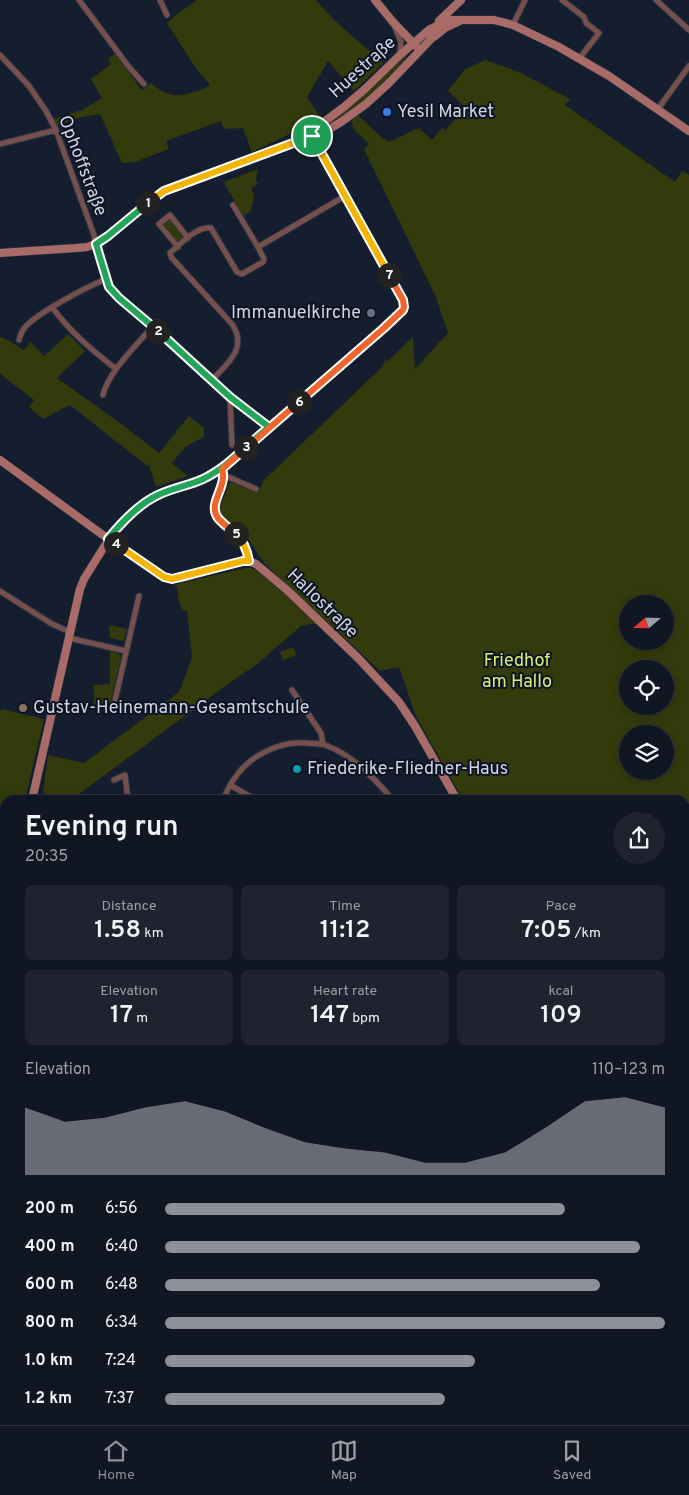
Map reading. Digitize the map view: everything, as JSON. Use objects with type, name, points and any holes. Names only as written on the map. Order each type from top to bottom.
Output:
[{"type":"street","points":[[79,0],[144,84]]},
{"type":"street","points":[[160,0],[167,15]]},
{"type":"street","points":[[375,0],[420,50]]},
{"type":"street","points":[[430,40],[440,21],[461,0]]},
{"type":"street","points":[[513,25],[525,0]]},
{"type":"street","points":[[562,0],[584,17],[586,23],[599,33],[579,59]]},
{"type":"street","points":[[656,0],[689,30]]},
{"type":"street","points":[[430,40],[445,28],[462,20]]},
{"type":"street","points":[[440,21],[494,20],[535,34],[609,76],[689,131]]},
{"type":"street","name":"Huestraße","points":[[312,136],[317,126],[358,95],[400,55],[440,21]]},
{"type":"street","points":[[393,22],[402,42],[400,55]]},
{"type":"street","name":"Huestraße","points":[[0,253],[87,247],[96,244],[160,193],[321,134],[351,116],[384,88],[430,40]]},
{"type":"street","name":"Ophoffstraße","points":[[0,55],[29,86],[56,130],[94,235],[109,287],[230,397],[269,427]]},
{"type":"street","points":[[658,109],[689,66]]},
{"type":"street","points":[[0,144],[56,130]]},
{"type":"street","points":[[33,795],[84,579],[108,539],[147,501],[158,495],[204,479],[222,469],[384,328],[404,307],[403,300],[312,136]]},
{"type":"street","points":[[258,247],[345,196]]},
{"type":"street","points":[[212,380],[235,353],[239,340],[238,335],[232,324],[170,257],[170,254],[198,230],[207,227],[211,228],[237,272],[242,274],[263,262],[264,258],[233,206]]},
{"type":"street","points":[[178,247],[159,224],[170,215],[188,238]]},
{"type":"street","points":[[19,340],[24,328],[32,321],[92,284],[106,279]]},
{"type":"street","points":[[52,307],[63,323],[78,338],[116,369]]},
{"type":"street","points":[[103,395],[105,385],[116,369],[152,327]]},
{"type":"street","points":[[230,397],[232,445]]},
{"type":"street","points":[[0,460],[108,539],[164,577],[172,579],[249,561],[246,548],[240,537],[219,520],[214,510],[223,484],[224,476],[222,469]]},
{"type":"street","points":[[224,476],[256,489]]},
{"type":"street","name":"Hallostraße","points":[[249,561],[262,568],[306,607],[399,702],[454,795]]},
{"type":"street","points":[[0,591],[70,635],[126,651]]},
{"type":"street","points":[[113,709],[139,596]]},
{"type":"street","points":[[292,690],[321,732],[323,744]]},
{"type":"street","points":[[225,795],[241,770],[252,761],[282,744],[297,743],[323,744],[347,756],[373,777],[389,795]]},
{"type":"street","points":[[114,780],[124,775],[127,795]]},
{"type":"street","points":[[230,785],[246,795]]},
{"type":"green space","points":[[197,0],[316,0],[334,20],[383,63],[354,91],[328,61],[307,97],[320,117],[252,152],[243,128],[224,129],[221,121],[166,141],[169,149],[135,162],[122,163],[100,114],[73,119],[57,126],[53,119],[82,110],[102,98],[91,79],[111,64],[108,59],[115,54],[142,90],[151,83],[166,93],[179,95],[210,86],[197,70],[167,23]]},
{"type":"green space","points":[[405,55],[407,57],[378,89],[361,104],[322,131],[320,130],[362,96]]},
{"type":"green space","name":"Friedhof am Hallo","points":[[485,60],[519,72],[570,99],[565,105],[675,182],[682,171],[689,175],[689,795],[460,795],[415,714],[399,667],[380,671],[264,563],[249,540],[221,517],[219,510],[230,482],[258,492],[264,480],[382,367],[386,359],[388,361],[413,337],[415,369],[448,333],[435,295],[364,149],[369,144],[353,129],[352,120],[358,115],[389,142],[419,128],[432,140],[442,128],[445,130],[466,108],[448,91],[464,70]]},
{"type":"green space","points":[[258,169],[256,180],[258,184],[251,188],[254,196],[251,211],[243,216],[224,182]]},
{"type":"green space","points":[[169,217],[187,238],[178,244],[161,224]]},
{"type":"green space","points":[[68,334],[85,351],[57,378],[159,453],[189,416],[204,428],[204,437],[185,447],[172,463],[188,476],[156,487],[149,465],[147,466],[70,405],[43,419],[29,407],[34,400],[0,374],[0,337],[24,350],[30,341],[44,356]]},
{"type":"green space","points":[[252,568],[287,596],[317,624],[301,626],[256,665],[78,795],[45,795],[43,792],[48,755],[84,763],[179,692],[192,658],[187,611],[183,611],[179,602],[177,588],[174,585]]},
{"type":"green space","points":[[109,625],[127,629],[124,641],[110,638]]},
{"type":"green space","points":[[293,647],[297,655],[283,660],[280,652]]},
{"type":"green space","points":[[110,651],[119,653],[121,657],[110,705],[94,706],[94,685],[110,684]]},
{"type":"green space","points":[[2,709],[44,719],[26,795],[0,795],[0,711]]},
{"type":"place","name":"Yesil Market","points":[[387,112]]},
{"type":"place","name":"Immanuelkirche","points":[[371,313]]},
{"type":"place","name":"Gustav-Heinemann-Gesamtschule","points":[[23,708]]},
{"type":"place","name":"Friederike-Fliedner-Haus","points":[[297,769]]},
{"type":"route","points":[[312,136],[160,193],[96,244],[109,287],[119,298],[230,397],[269,427],[222,469],[204,479],[158,495],[147,501],[108,539],[164,577],[172,579],[182,578],[249,561],[246,548],[240,537],[219,520],[214,510],[223,484],[224,476],[222,469],[403,310],[403,300],[312,136]]}]
